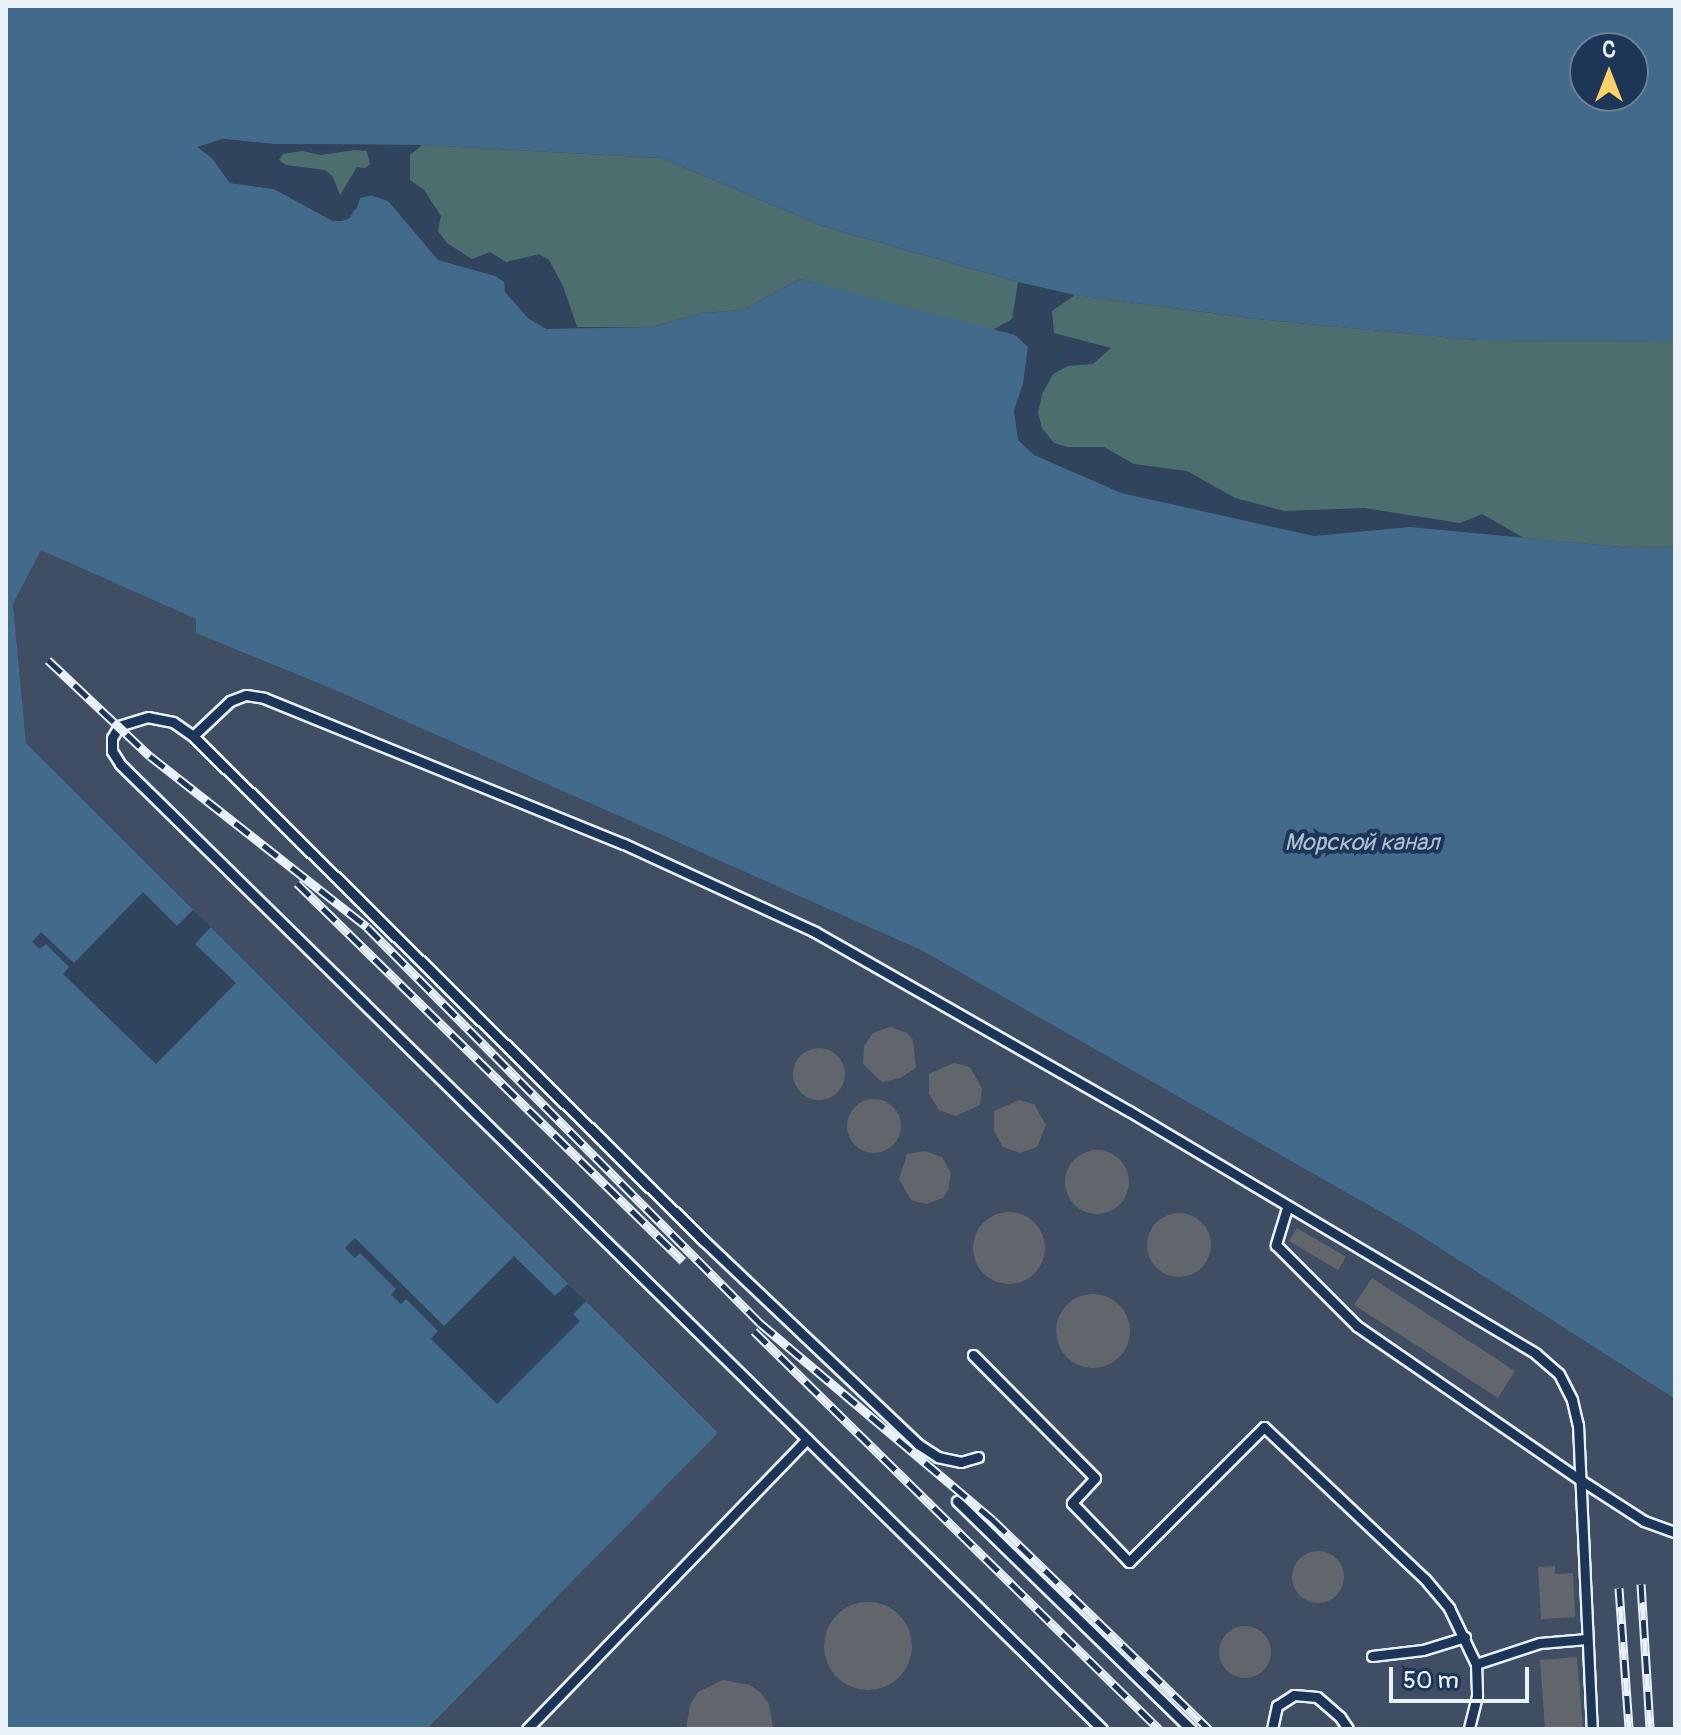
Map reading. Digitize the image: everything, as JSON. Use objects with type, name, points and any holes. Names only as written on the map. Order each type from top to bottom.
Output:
[{"type":"lane","points":[[193,736],[230,701],[246,695],[264,698],[624,844],[815,932],[1129,1111],[1536,1354],[1559,1374],[1572,1400],[1578,1425],[1592,1729]]},
{"type":"lane","points":[[978,1457],[961,1462],[938,1457],[918,1444],[692,1230],[193,736],[173,722],[148,717],[119,726],[112,738],[112,751],[142,786],[1102,1729]]},
{"type":"lane","points":[[1287,1208],[1276,1245],[1357,1326],[1579,1479],[1644,1521],[1675,1532]]},
{"type":"lane","points":[[973,1355],[1095,1478],[1072,1503],[1129,1562],[1264,1427],[1425,1579],[1449,1608],[1476,1664],[1477,1696],[1469,1729]]},
{"type":"lane","points":[[527,1729],[807,1439]]},
{"type":"lane","points":[[957,1501],[1191,1729]]},
{"type":"lane","points":[[1372,1656],[1423,1650],[1465,1637]]},
{"type":"lane","points":[[1476,1664],[1540,1643],[1587,1639]]},
{"type":"lane","points":[[1272,1729],[1277,1706],[1294,1695],[1317,1697],[1340,1717],[1348,1729]]},
{"type":"shaded area","points":[[41,549],[196,619],[196,633],[342,693],[921,950],[1407,1227],[1675,1399],[1675,1729],[427,1729],[718,1433],[26,743],[13,604]]},
{"type":"green space","points":[[422,145],[662,158],[822,226],[1018,282],[1012,319],[991,331],[800,279],[743,310],[703,313],[651,327],[577,327],[563,286],[549,260],[539,254],[506,262],[490,252],[472,259],[447,243],[438,231],[441,216],[424,190],[410,180],[410,155]]},
{"type":"green space","points":[[302,151],[321,155],[367,151],[370,164],[365,168],[357,167],[340,195],[333,177],[325,170],[286,165],[279,160],[283,154]]},
{"type":"green space","points":[[1075,295],[1257,319],[1476,340],[1675,341],[1675,547],[1632,548],[1524,538],[1482,514],[1460,523],[1364,508],[1284,511],[1235,498],[1187,471],[1134,464],[1104,447],[1067,447],[1054,443],[1042,428],[1038,413],[1042,394],[1053,374],[1068,366],[1093,364],[1111,348],[1054,333],[1052,311]]},
{"type":"water","name":"Морской канал","points":[[6,6],[1675,6],[1675,341],[1476,340],[1257,319],[1075,295],[1018,282],[822,226],[662,158],[422,145],[273,144],[223,139],[198,147],[212,158],[230,183],[274,189],[333,221],[342,221],[357,208],[360,198],[377,194],[388,201],[438,260],[495,276],[504,282],[505,292],[528,318],[546,329],[651,327],[703,313],[743,310],[800,279],[1015,335],[1028,347],[1023,383],[1014,411],[1018,440],[1034,455],[1121,493],[1314,536],[1410,527],[1632,548],[1675,547],[1675,1399],[1407,1227],[921,950],[342,693],[196,633],[196,619],[41,550],[13,604],[26,743],[718,1433],[427,1729],[6,1729]]},
{"type":"pier","points":[[223,139],[273,144],[422,145],[417,149],[273,148],[223,143],[206,149],[215,155],[231,179],[276,185],[334,217],[348,214],[357,196],[366,190],[388,196],[388,201],[367,194],[360,198],[350,218],[333,221],[274,189],[230,183],[212,158],[197,147]]},
{"type":"pier","points":[[143,892],[177,926],[193,910],[211,927],[195,944],[236,983],[156,1064],[63,974],[69,967],[46,944],[40,949],[32,942],[41,932],[74,963]]},
{"type":"pier","points":[[355,1238],[444,1326],[514,1256],[555,1296],[568,1284],[586,1301],[573,1314],[580,1321],[497,1404],[431,1339],[438,1331],[406,1299],[401,1304],[391,1295],[396,1289],[360,1253],[355,1258],[345,1248]]},
{"type":"building","points":[[890,1027],[907,1033],[913,1040],[916,1068],[900,1078],[882,1082],[863,1064],[864,1046],[873,1033]]},
{"type":"building","points":[[819,1048],[838,1055],[845,1074],[838,1093],[819,1100],[800,1093],[793,1074],[800,1055]]},
{"type":"building","points":[[954,1063],[970,1067],[982,1088],[980,1105],[956,1116],[939,1110],[929,1094],[929,1074]]},
{"type":"building","points":[[874,1099],[893,1107],[901,1126],[893,1145],[874,1153],[855,1145],[847,1126],[855,1107]]},
{"type":"building","points":[[1019,1100],[1034,1104],[1046,1125],[1037,1147],[1020,1153],[1003,1147],[994,1131],[994,1111]]},
{"type":"building","points":[[1097,1150],[1115,1156],[1123,1164],[1129,1182],[1123,1200],[1115,1208],[1097,1214],[1079,1208],[1071,1200],[1065,1182],[1071,1164],[1079,1156]]},
{"type":"building","points":[[925,1151],[942,1157],[951,1173],[943,1198],[927,1204],[911,1200],[899,1179],[907,1154]]},
{"type":"building","points":[[1002,1212],[1016,1212],[1035,1222],[1045,1241],[1045,1255],[1035,1274],[1016,1284],[1002,1284],[983,1274],[973,1255],[973,1241],[983,1222]]},
{"type":"building","points":[[1173,1213],[1185,1213],[1202,1222],[1209,1233],[1209,1257],[1202,1268],[1185,1277],[1173,1277],[1161,1272],[1152,1263],[1147,1251],[1147,1239],[1152,1227],[1161,1218]]},
{"type":"building","points":[[1297,1228],[1346,1257],[1338,1270],[1289,1241]]},
{"type":"building","points":[[1372,1278],[1515,1371],[1498,1398],[1354,1305]]},
{"type":"building","points":[[1093,1294],[1107,1297],[1119,1305],[1127,1317],[1130,1331],[1127,1345],[1119,1357],[1107,1365],[1093,1368],[1079,1365],[1067,1357],[1059,1345],[1056,1331],[1059,1317],[1067,1305],[1079,1297]]},
{"type":"building","points":[[1318,1551],[1337,1558],[1344,1577],[1337,1596],[1318,1603],[1299,1596],[1292,1577],[1299,1558]]},
{"type":"building","points":[[1555,1566],[1555,1574],[1573,1573],[1575,1617],[1541,1619],[1538,1567]]},
{"type":"building","points":[[868,1602],[885,1605],[899,1615],[909,1629],[912,1646],[909,1663],[899,1677],[885,1687],[868,1690],[851,1687],[837,1677],[827,1663],[824,1646],[827,1629],[837,1615],[851,1605]]},
{"type":"building","points":[[1245,1626],[1264,1633],[1271,1652],[1264,1671],[1245,1678],[1226,1671],[1219,1652],[1226,1633]]},
{"type":"building","points":[[1577,1657],[1583,1729],[1545,1729],[1540,1660]]},
{"type":"building","points":[[723,1680],[750,1685],[761,1693],[769,1704],[773,1729],[686,1729],[690,1705],[698,1692]]},
{"type":"railway","points":[[48,660],[150,756],[367,927],[760,1323],[993,1520],[1209,1729]]},
{"type":"railway","points":[[297,883],[683,1261]]},
{"type":"railway","points":[[754,1331],[1159,1729]]},
{"type":"railway","points":[[1641,1584],[1650,1729]]},
{"type":"railway","points":[[1619,1588],[1629,1729]]}]
